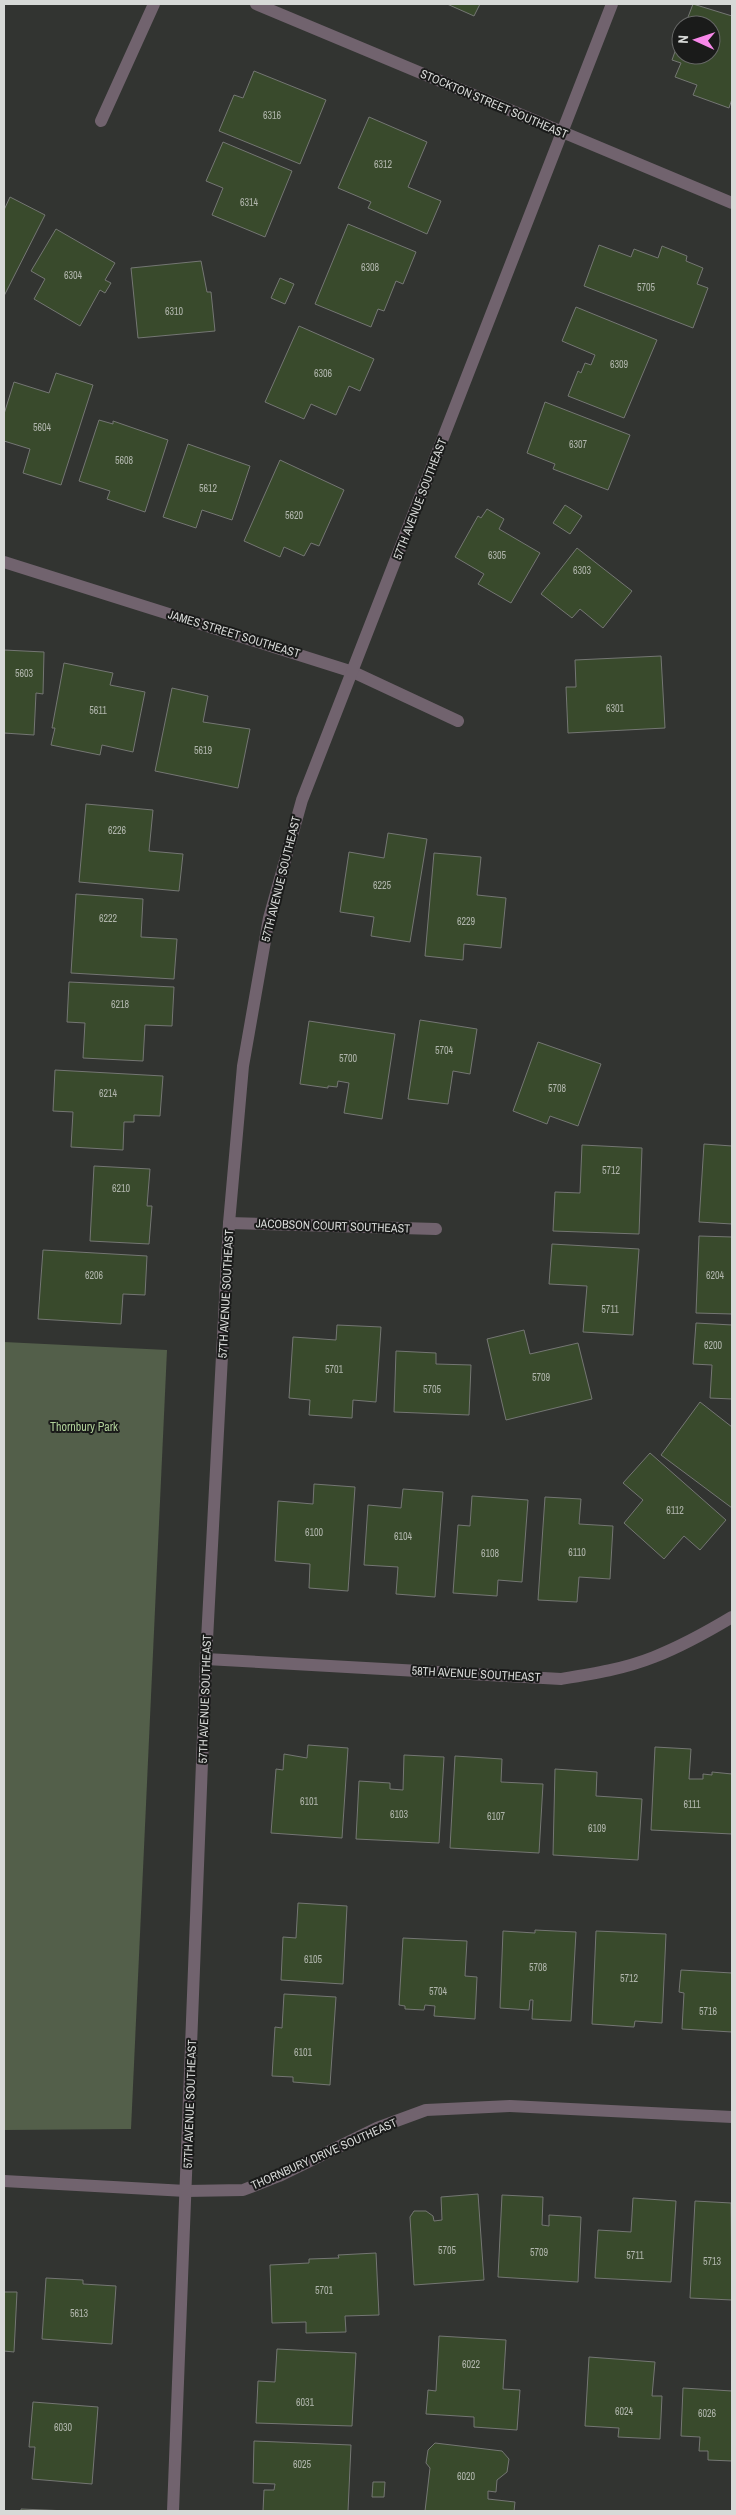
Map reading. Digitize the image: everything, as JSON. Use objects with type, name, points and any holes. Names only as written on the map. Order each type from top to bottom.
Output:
[{"type":"street","points":[[101,121],[154,4]]},
{"type":"street","name":"STOCKTON STREET SOUTHEAST","points":[[256,4],[732,203]]},
{"type":"street","name":"57TH AVENUE SOUTHEAST","points":[[173,2511],[206,1659],[229,1222],[243,1066],[269,918],[302,800],[612,4]]},
{"type":"street","name":"JAMES STREET SOUTHEAST","points":[[4,562],[353,672],[458,720]]},
{"type":"street","name":"JACOBSON COURT SOUTHEAST","points":[[229,1222],[436,1228]]},
{"type":"street","name":"58TH AVENUE SOUTHEAST","points":[[206,1659],[561,1679],[607,1671],[652,1658],[691,1641],[732,1616]]},
{"type":"street","name":"THORNBURY DRIVE SOUTHEAST","points":[[4,2181],[186,2191],[243,2190],[279,2176],[376,2128],[426,2110],[510,2106],[732,2118]]},
{"type":"green space","name":"Thornbury Park","points":[[4,1342],[167,1350],[131,2129],[4,2130]]},
{"type":"building","points":[[447,4],[480,4],[474,16]]},
{"type":"building","points":[[693,4],[732,16],[732,99],[729,108],[693,95],[697,85],[675,77],[680,65],[721,65],[721,15],[689,15]]},
{"type":"building","points":[[254,71],[326,100],[300,164],[219,131],[234,95],[243,98]]},
{"type":"building","points":[[369,117],[427,142],[408,187],[441,201],[427,234],[368,208],[371,202],[338,188]]},
{"type":"building","points":[[223,142],[292,171],[265,237],[212,215],[223,188],[206,181]]},
{"type":"building","points":[[10,197],[45,215],[4,296],[4,210]]},
{"type":"building","points":[[348,224],[416,252],[403,284],[396,281],[384,311],[378,309],[371,327],[315,304]]},
{"type":"building","points":[[56,229],[115,263],[105,280],[111,283],[105,293],[100,290],[80,326],[34,299],[45,279],[31,271]]},
{"type":"building","points":[[599,245],[631,257],[634,249],[658,258],[662,246],[687,256],[686,261],[703,268],[697,284],[708,288],[693,328],[584,286]]},
{"type":"building","points":[[201,261],[207,292],[211,292],[215,331],[138,338],[131,268]]},
{"type":"building","points":[[280,278],[294,284],[285,304],[271,298]]},
{"type":"building","points":[[576,307],[657,340],[624,418],[568,396],[578,371],[581,373],[585,363],[591,365],[595,355],[562,341]]},
{"type":"building","points":[[299,326],[374,359],[360,391],[349,386],[336,415],[311,404],[304,419],[265,402]]},
{"type":"building","points":[[56,373],[93,385],[61,485],[23,473],[30,449],[4,441],[4,414],[14,382],[49,393]]},
{"type":"building","points":[[545,402],[630,435],[608,490],[553,469],[555,464],[527,453]]},
{"type":"building","points":[[99,420],[113,424],[113,421],[168,440],[145,512],[107,499],[110,491],[79,481]]},
{"type":"building","points":[[188,444],[250,466],[232,520],[202,510],[196,528],[163,517]]},
{"type":"building","points":[[280,460],[344,490],[319,546],[311,543],[304,556],[284,547],[280,557],[244,541]]},
{"type":"building","points":[[565,505],[582,516],[570,534],[553,523]]},
{"type":"building","points":[[487,509],[504,519],[499,529],[540,553],[511,603],[478,584],[484,574],[455,557],[478,516],[481,518]]},
{"type":"building","points":[[577,548],[632,591],[603,628],[580,609],[572,618],[541,594]]},
{"type":"building","points":[[4,650],[44,652],[43,694],[36,693],[34,735],[4,733]]},
{"type":"building","points":[[661,656],[665,728],[568,733],[566,687],[576,687],[575,660]]},
{"type":"building","points":[[64,663],[113,673],[110,685],[145,692],[133,752],[102,745],[100,755],[51,745],[55,728],[52,728]]},
{"type":"building","points":[[172,688],[208,696],[203,722],[250,729],[238,788],[155,771]]},
{"type":"building","points":[[86,804],[153,810],[149,851],[183,854],[179,891],[79,882]]},
{"type":"building","points":[[388,833],[427,839],[410,942],[371,936],[374,917],[340,912],[349,852],[384,858]]},
{"type":"building","points":[[434,853],[481,857],[477,895],[506,898],[501,948],[464,944],[463,960],[425,956]]},
{"type":"building","points":[[76,894],[143,899],[141,937],[177,939],[174,979],[71,973]]},
{"type":"building","points":[[69,982],[174,987],[172,1026],[145,1025],[143,1061],[83,1058],[85,1023],[67,1022]]},
{"type":"building","points":[[420,1020],[477,1029],[470,1074],[453,1071],[448,1104],[408,1099]]},
{"type":"building","points":[[309,1021],[395,1034],[382,1119],[344,1113],[349,1083],[338,1081],[337,1087],[328,1086],[328,1088],[300,1084]]},
{"type":"building","points":[[538,1042],[601,1064],[578,1126],[550,1116],[547,1124],[513,1111]]},
{"type":"building","points":[[55,1070],[163,1076],[160,1116],[134,1115],[134,1122],[124,1122],[123,1150],[71,1147],[73,1112],[53,1111]]},
{"type":"building","points":[[704,1144],[732,1146],[732,1224],[699,1222]]},
{"type":"building","points":[[582,1145],[642,1148],[639,1234],[553,1231],[555,1192],[580,1193]]},
{"type":"building","points":[[94,1166],[150,1169],[147,1206],[152,1206],[149,1244],[90,1241]]},
{"type":"building","points":[[699,1236],[732,1237],[732,1314],[696,1313]]},
{"type":"building","points":[[552,1244],[639,1249],[633,1335],[583,1332],[587,1286],[549,1284]]},
{"type":"building","points":[[43,1250],[147,1256],[145,1295],[123,1294],[121,1324],[38,1319]]},
{"type":"building","points":[[696,1323],[732,1325],[732,1399],[710,1398],[712,1365],[693,1364]]},
{"type":"building","points":[[337,1325],[381,1327],[376,1402],[353,1400],[352,1418],[309,1415],[310,1400],[289,1398],[293,1337],[336,1340]]},
{"type":"building","points":[[524,1330],[530,1354],[578,1343],[592,1399],[506,1420],[487,1339]]},
{"type":"building","points":[[396,1351],[436,1353],[436,1364],[471,1365],[469,1415],[394,1412]]},
{"type":"building","points":[[700,1402],[732,1427],[732,1508],[661,1455]]},
{"type":"building","points":[[650,1453],[726,1520],[700,1550],[684,1536],[664,1559],[624,1523],[643,1500],[623,1483]]},
{"type":"building","points":[[314,1484],[355,1487],[348,1591],[309,1588],[310,1564],[275,1561],[278,1501],[313,1504]]},
{"type":"building","points":[[403,1489],[443,1492],[435,1597],[396,1594],[398,1567],[364,1565],[368,1505],[401,1508]]},
{"type":"building","points":[[472,1496],[528,1500],[522,1582],[498,1580],[497,1596],[453,1593],[458,1525],[470,1526]]},
{"type":"building","points":[[545,1497],[581,1499],[579,1524],[613,1526],[610,1579],[579,1577],[577,1602],[538,1600]]},
{"type":"building","points":[[308,1745],[348,1748],[342,1838],[271,1833],[276,1769],[283,1770],[284,1754],[307,1758]]},
{"type":"building","points":[[655,1747],[691,1749],[689,1779],[703,1779],[703,1774],[712,1775],[712,1772],[732,1774],[732,1834],[651,1830]]},
{"type":"building","points":[[404,1755],[444,1757],[439,1843],[356,1839],[359,1781],[390,1783],[390,1789],[403,1790]]},
{"type":"building","points":[[455,1756],[502,1759],[501,1782],[543,1784],[539,1853],[450,1848]]},
{"type":"building","points":[[555,1769],[597,1772],[596,1796],[642,1799],[638,1860],[553,1855]]},
{"type":"building","points":[[298,1903],[347,1906],[343,1984],[281,1980],[283,1937],[296,1938]]},
{"type":"building","points":[[535,1930],[576,1932],[571,2021],[532,2019],[533,2000],[530,2000],[529,2010],[500,2008],[503,1931],[535,1933]]},
{"type":"building","points":[[596,1931],[666,1934],[662,2023],[635,2021],[634,2027],[592,2024]]},
{"type":"building","points":[[403,1938],[467,1941],[465,1976],[477,1977],[475,2019],[434,2016],[435,2006],[425,2005],[424,2010],[405,2009],[405,2006],[399,2005]]},
{"type":"building","points":[[681,1970],[732,1973],[732,2032],[682,2029],[684,1993],[679,1992]]},
{"type":"building","points":[[284,1994],[336,1997],[330,2085],[293,2082],[293,2077],[272,2076],[275,2027],[282,2028]]},
{"type":"building","points":[[478,2194],[484,2280],[414,2285],[410,2217],[414,2211],[426,2211],[433,2216],[434,2221],[442,2220],[441,2197]]},
{"type":"building","points":[[502,2195],[543,2197],[542,2225],[549,2226],[549,2215],[581,2217],[578,2282],[498,2277]]},
{"type":"building","points":[[633,2198],[676,2201],[671,2282],[595,2278],[598,2230],[631,2232]]},
{"type":"building","points":[[695,2201],[731,2203],[732,2300],[690,2298]]},
{"type":"building","points":[[376,2253],[379,2315],[345,2316],[346,2332],[306,2333],[306,2322],[272,2323],[270,2265],[309,2263],[309,2259],[339,2258],[338,2255]]},
{"type":"building","points":[[46,2278],[83,2280],[83,2284],[116,2286],[112,2344],[42,2339]]},
{"type":"building","points":[[4,2292],[17,2292],[14,2352],[4,2351]]},
{"type":"building","points":[[439,2336],[506,2340],[503,2389],[520,2390],[517,2430],[474,2427],[474,2417],[426,2414],[428,2390],[436,2391]]},
{"type":"building","points":[[277,2349],[356,2353],[352,2426],[256,2423],[258,2381],[275,2382]]},
{"type":"building","points":[[589,2357],[655,2362],[652,2396],[662,2396],[660,2439],[618,2437],[619,2428],[585,2426]]},
{"type":"building","points":[[683,2388],[732,2391],[732,2461],[708,2460],[708,2451],[699,2451],[700,2437],[681,2436]]},
{"type":"building","points":[[33,2402],[98,2407],[92,2484],[32,2479],[35,2447],[29,2447]]},
{"type":"building","points":[[254,2441],[351,2445],[348,2511],[263,2511],[264,2490],[274,2490],[275,2484],[253,2483]]},
{"type":"building","points":[[435,2443],[502,2451],[509,2459],[507,2472],[497,2480],[496,2492],[488,2491],[488,2499],[515,2502],[514,2511],[425,2511],[430,2468],[426,2463],[428,2450]]},
{"type":"building","points":[[373,2482],[385,2482],[384,2497],[372,2497]]},
{"type":"building","points":[[21,2509],[68,2511],[21,2511]]}]
